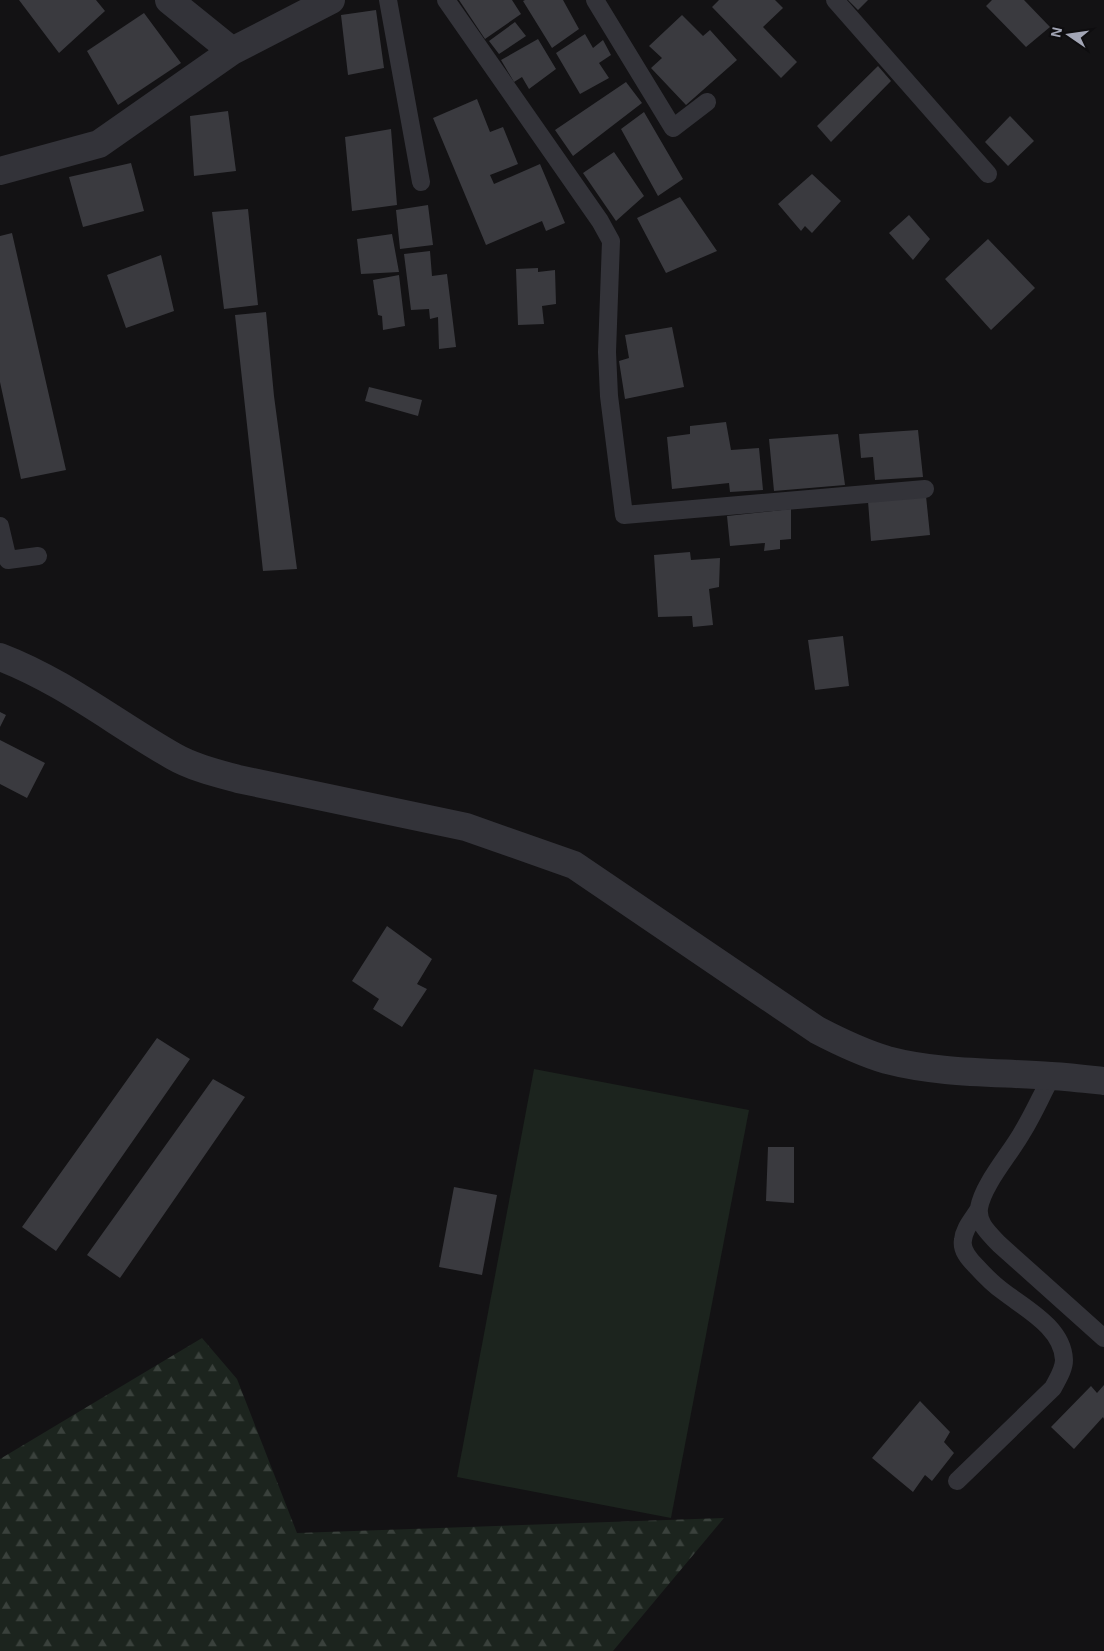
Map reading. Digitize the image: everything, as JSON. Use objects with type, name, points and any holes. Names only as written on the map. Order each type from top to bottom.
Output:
[{"type":"street","points":[[169,0],[232,51]]},
{"type":"street","points":[[0,171],[99,144],[232,51],[331,0]]},
{"type":"street","points":[[0,657],[49,679],[174,757],[204,769],[238,779],[466,827],[574,864],[817,1030],[850,1047],[888,1060],[928,1068],[1104,1081]]},
{"type":"lane","points":[[388,0],[421,182]]},
{"type":"lane","points":[[446,0],[600,221],[611,241],[607,352],[609,396],[624,515],[925,489]]},
{"type":"lane","points":[[595,0],[673,128],[707,102]]},
{"type":"lane","points":[[835,0],[988,174]]},
{"type":"lane","points":[[0,526],[8,560],[38,556]]},
{"type":"lane","points":[[957,1480],[1053,1388],[1061,1373],[1064,1360],[1060,1343],[1052,1331],[990,1280],[968,1258],[962,1241],[965,1230],[979,1209],[988,1186],[1024,1131],[1052,1076]]},
{"type":"lane","points":[[979,1209],[980,1219],[984,1228],[994,1239],[1104,1338]]},
{"type":"green space","points":[[534,1069],[749,1110],[671,1518],[457,1477]]},
{"type":"green space","points":[[202,1338],[237,1379],[297,1533],[724,1518],[613,1651],[0,1651],[0,1459]]},
{"type":"building","points":[[19,0],[96,0],[105,11],[59,53]]},
{"type":"building","points":[[459,0],[512,0],[521,14],[485,39]]},
{"type":"building","points":[[563,0],[579,29],[552,48],[523,1]]},
{"type":"building","points":[[719,0],[775,0],[783,8],[763,27],[797,62],[781,78],[712,7]]},
{"type":"building","points":[[848,0],[868,0],[858,10]]},
{"type":"building","points":[[992,0],[1024,0],[1050,27],[1026,47],[986,6]]},
{"type":"building","points":[[376,10],[384,68],[348,75],[341,15]]},
{"type":"building","points":[[144,13],[181,63],[118,105],[87,51]]},
{"type":"building","points":[[682,15],[703,36],[710,30],[737,60],[686,105],[651,68],[662,58],[649,46]]},
{"type":"building","points":[[515,22],[526,36],[499,54],[489,41]]},
{"type":"building","points":[[585,34],[593,48],[603,40],[611,55],[599,63],[609,78],[580,94],[556,53]]},
{"type":"building","points":[[538,39],[556,69],[529,89],[522,77],[514,82],[501,60]]},
{"type":"building","points":[[878,66],[891,81],[831,142],[817,126]]},
{"type":"building","points":[[626,82],[642,103],[573,156],[555,130]]},
{"type":"building","points":[[477,99],[490,132],[503,127],[518,164],[490,175],[494,184],[540,164],[565,223],[546,231],[542,221],[486,245],[433,118]]},
{"type":"building","points":[[228,111],[236,171],[194,176],[190,116]]},
{"type":"building","points":[[644,112],[683,179],[658,196],[621,129]]},
{"type":"building","points":[[1010,116],[1034,141],[1008,166],[985,142]]},
{"type":"building","points":[[391,129],[397,205],[352,211],[345,137]]},
{"type":"building","points":[[614,152],[644,196],[616,221],[583,173]]},
{"type":"building","points":[[131,163],[144,211],[83,227],[69,177]]},
{"type":"building","points":[[812,174],[841,201],[812,233],[805,226],[801,231],[778,204]]},
{"type":"building","points":[[680,197],[717,251],[666,273],[637,218]]},
{"type":"building","points":[[428,205],[433,245],[400,249],[396,210]]},
{"type":"building","points":[[248,209],[258,305],[224,309],[212,212]]},
{"type":"building","points":[[909,215],[930,239],[913,260],[889,233]]},
{"type":"building","points":[[12,233],[66,470],[21,479],[0,382],[0,236]]},
{"type":"building","points":[[392,234],[399,272],[361,274],[357,239]]},
{"type":"building","points":[[988,239],[1035,288],[991,330],[945,279]]},
{"type":"building","points":[[430,251],[432,276],[447,274],[456,347],[439,349],[438,317],[430,319],[429,309],[411,310],[404,254]]},
{"type":"building","points":[[161,255],[174,311],[126,328],[107,275]]},
{"type":"building","points":[[538,268],[538,272],[555,270],[556,304],[542,306],[544,324],[518,325],[516,269]]},
{"type":"building","points":[[399,275],[405,326],[383,330],[382,316],[378,315],[373,280]]},
{"type":"building","points":[[266,312],[274,396],[297,569],[263,571],[235,315]]},
{"type":"building","points":[[672,327],[684,387],[625,399],[619,361],[629,358],[625,335]]},
{"type":"building","points":[[369,387],[422,400],[418,416],[365,401]]},
{"type":"building","points":[[726,422],[731,450],[759,448],[763,490],[730,492],[729,483],[672,489],[667,437],[690,434],[690,426]]},
{"type":"building","points":[[918,430],[923,477],[875,480],[873,457],[861,458],[859,434]]},
{"type":"building","points":[[838,434],[845,485],[774,491],[769,439]]},
{"type":"building","points":[[926,496],[930,535],[871,541],[868,501]]},
{"type":"building","points":[[791,509],[791,539],[780,540],[780,549],[764,551],[765,543],[730,546],[727,516]]},
{"type":"building","points":[[690,552],[691,560],[720,558],[719,587],[709,589],[713,625],[693,627],[692,616],[658,617],[654,555]]},
{"type":"building","points":[[843,636],[849,686],[815,690],[808,640]]},
{"type":"building","points":[[0,712],[6,715],[0,727]]},
{"type":"building","points":[[0,740],[45,763],[27,798],[0,784]]},
{"type":"building","points":[[387,926],[432,959],[417,984],[427,989],[402,1027],[373,1009],[379,999],[352,981]]},
{"type":"building","points":[[157,1038],[190,1059],[56,1251],[22,1227]]},
{"type":"building","points":[[213,1079],[245,1097],[120,1278],[87,1255]]},
{"type":"building","points":[[768,1147],[794,1147],[794,1203],[766,1201]]},
{"type":"building","points":[[454,1187],[497,1195],[482,1275],[439,1267]]},
{"type":"building","points":[[1104,1385],[1104,1419],[1103,1417],[1074,1449],[1051,1427],[1091,1386],[1097,1393]]},
{"type":"building","points":[[920,1401],[950,1432],[944,1442],[954,1453],[932,1481],[925,1475],[913,1492],[872,1458]]}]
